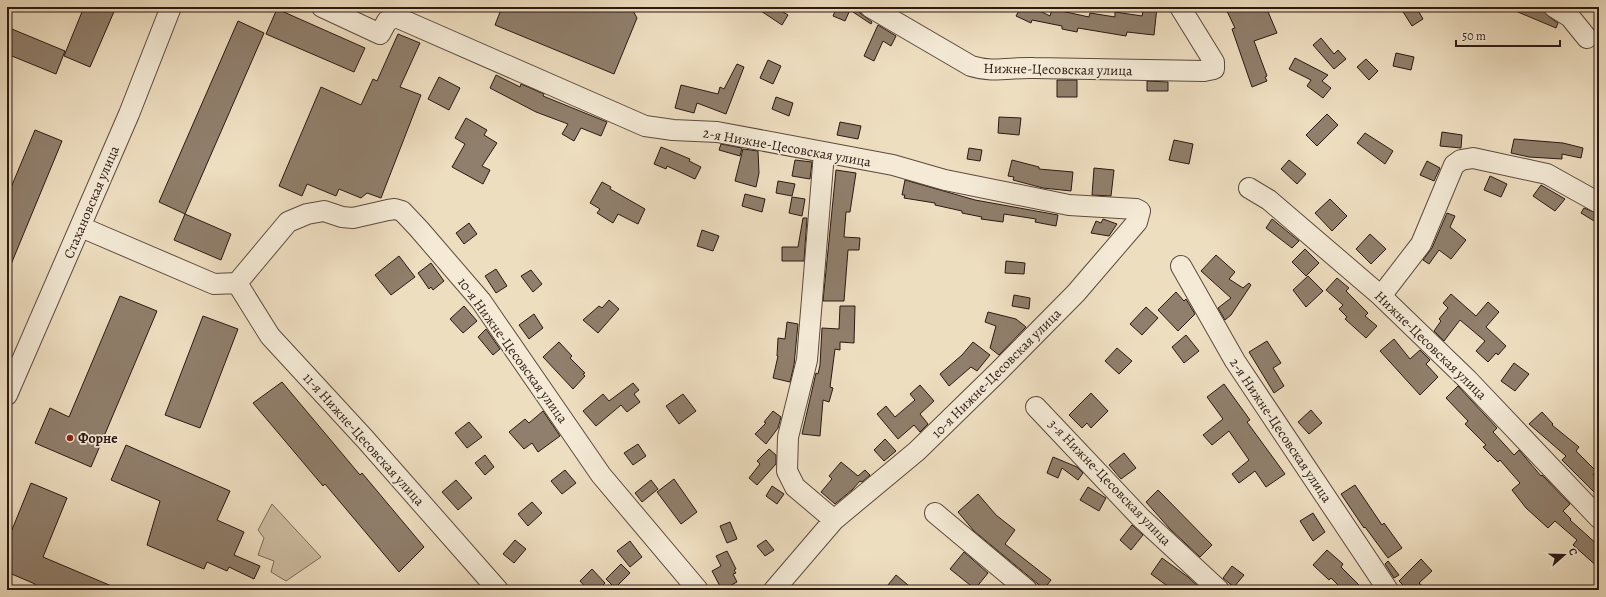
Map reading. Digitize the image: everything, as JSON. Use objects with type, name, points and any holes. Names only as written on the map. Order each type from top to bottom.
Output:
[{"type":"street","name":"Стахановская улица","points":[[7,395],[129,114],[171,7]]},
{"type":"street","name":"2-я Нижне-Цесовская улица","points":[[322,7],[380,34],[387,21],[396,17],[645,126],[673,130],[717,132],[893,165],[945,180],[1069,205],[1136,209],[1140,211]]},
{"type":"street","name":"Нижне-Цесовская улица","points":[[870,7],[970,66],[982,70],[994,71],[1027,68],[1204,71],[1214,69],[1214,62],[1180,7]]},
{"type":"street","points":[[1554,7],[1570,17],[1587,38]]},
{"type":"street","points":[[824,152],[807,360],[788,437],[787,471],[795,487],[834,520]]},
{"type":"street","points":[[1382,296],[1421,244],[1454,165],[1461,160],[1473,158],[1540,172],[1553,177],[1599,203]]},
{"type":"street","name":"Нижне-Цесовская улица","points":[[1249,188],[1269,200],[1382,296],[1468,380],[1599,518]]},
{"type":"street","name":"10-я Нижне-Цесовская улица","points":[[237,283],[288,222],[294,219],[317,211],[324,211],[342,217],[353,218],[388,210],[395,209],[402,211],[481,301],[606,482],[698,590]]},
{"type":"street","name":"10-я Нижне-Цесовская улица","points":[[774,590],[834,520],[916,451],[998,373],[1076,293],[1137,222],[1140,211]]},
{"type":"street","points":[[81,227],[214,284],[237,283]]},
{"type":"street","name":"2-я Нижне-Цесовская улица","points":[[1181,266],[1235,361],[1388,590]]},
{"type":"street","name":"11-я Нижне-Цесовская улица","points":[[237,283],[270,336],[365,439],[498,590]]},
{"type":"street","name":"3-я Нижне-Цесовская улица","points":[[1036,407],[1140,517],[1219,590]]},
{"type":"street","points":[[935,513],[1027,590]]},
{"type":"shaded area","points":[[272,504],[321,557],[286,581],[271,572],[274,561],[258,555],[264,538],[258,530]]},
{"type":"building","points":[[84,7],[116,7],[90,67],[64,56]]},
{"type":"building","points":[[502,7],[631,7],[637,18],[614,74],[495,25]]},
{"type":"building","points":[[755,7],[775,7],[788,15],[782,25]]},
{"type":"building","points":[[837,7],[859,7],[860,13],[872,22],[871,24],[850,10],[845,21],[833,16]]},
{"type":"building","points":[[1021,7],[1032,7],[1050,16],[1052,9],[1089,17],[1090,13],[1115,17],[1115,12],[1142,16],[1144,7],[1157,7],[1154,35],[1127,32],[1126,36],[1078,28],[1077,32],[1062,29],[1062,26],[1032,20],[1031,23],[1016,16]]},
{"type":"building","points":[[1225,7],[1266,7],[1277,33],[1254,41],[1267,76],[1265,77],[1267,81],[1252,87],[1232,29],[1235,28]]},
{"type":"building","points":[[1400,7],[1416,7],[1423,19],[1412,26]]},
{"type":"building","points":[[1506,7],[1543,7],[1548,16],[1558,23],[1556,28]]},
{"type":"building","points":[[277,9],[365,48],[354,72],[266,34]]},
{"type":"building","points":[[238,21],[264,33],[185,214],[159,202]]},
{"type":"building","points":[[878,25],[896,36],[891,46],[883,41],[874,61],[864,56]]},
{"type":"building","points":[[7,27],[65,51],[56,74],[7,54]]},
{"type":"building","points":[[398,34],[420,43],[400,87],[421,95],[381,198],[367,193],[361,198],[339,189],[336,196],[307,184],[302,196],[279,186],[321,87],[361,105],[373,79],[377,81]]},
{"type":"building","points":[[1321,38],[1334,54],[1338,50],[1346,59],[1334,69],[1313,45]]},
{"type":"building","points":[[1396,53],[1414,57],[1411,70],[1393,66]]},
{"type":"building","points":[[1295,58],[1328,75],[1322,81],[1331,88],[1323,98],[1307,86],[1311,80],[1289,69]]},
{"type":"building","points":[[1366,59],[1378,71],[1369,80],[1357,67]]},
{"type":"building","points":[[768,60],[781,66],[773,84],[760,78]]},
{"type":"building","points":[[737,64],[744,67],[726,114],[697,103],[694,113],[675,108],[681,85],[718,94],[720,87],[724,89]]},
{"type":"building","points":[[496,75],[520,87],[521,84],[544,94],[543,96],[607,122],[601,136],[581,128],[574,141],[562,134],[568,124],[536,112],[490,88]]},
{"type":"building","points":[[439,77],[460,88],[449,110],[428,99]]},
{"type":"building","points":[[1057,80],[1077,80],[1077,97],[1057,97]]},
{"type":"building","points":[[1147,81],[1168,82],[1168,91],[1147,91]]},
{"type":"building","points":[[776,97],[793,103],[789,116],[772,109]]},
{"type":"building","points":[[1327,114],[1338,125],[1317,146],[1306,135]]},
{"type":"building","points":[[999,117],[1021,118],[1019,135],[998,133]]},
{"type":"building","points":[[466,118],[487,130],[484,135],[497,143],[482,166],[490,170],[483,184],[452,167],[465,144],[455,138]]},
{"type":"building","points":[[840,122],[861,126],[858,139],[837,135]]},
{"type":"building","points":[[35,130],[62,141],[7,274],[7,197]]},
{"type":"building","points":[[1442,132],[1462,135],[1461,148],[1440,146]]},
{"type":"building","points":[[1365,133],[1393,151],[1385,164],[1357,143]]},
{"type":"building","points":[[1514,139],[1563,143],[1583,148],[1581,158],[1562,154],[1562,159],[1529,157],[1511,153]]},
{"type":"building","points":[[1174,140],[1193,144],[1189,164],[1169,160]]},
{"type":"building","points":[[721,144],[742,148],[740,156],[719,150]]},
{"type":"building","points":[[661,147],[690,159],[689,161],[701,167],[695,179],[667,166],[666,169],[654,164]]},
{"type":"building","points":[[969,148],[982,150],[980,161],[967,159]]},
{"type":"building","points":[[743,149],[758,151],[759,173],[756,187],[735,181]]},
{"type":"building","points":[[795,160],[812,162],[810,179],[792,176]]},
{"type":"building","points":[[1012,160],[1039,167],[1039,169],[1073,172],[1071,191],[1043,188],[1013,180],[1014,177],[1008,176]]},
{"type":"building","points":[[1289,160],[1306,174],[1297,184],[1281,169]]},
{"type":"building","points":[[1427,161],[1440,168],[1434,181],[1420,175]]},
{"type":"building","points":[[1094,168],[1114,170],[1111,196],[1092,195]]},
{"type":"building","points":[[836,170],[856,173],[850,212],[846,212],[844,237],[860,238],[859,250],[848,250],[844,301],[823,301]]},
{"type":"building","points":[[1490,176],[1507,184],[1501,197],[1484,190]]},
{"type":"building","points":[[905,180],[975,200],[1058,215],[1056,226],[1035,222],[1036,219],[1004,214],[1003,222],[981,219],[982,217],[935,205],[935,203],[904,198],[905,195],[902,195]]},
{"type":"building","points":[[778,181],[795,184],[792,196],[776,193]]},
{"type":"building","points":[[602,182],[611,187],[610,189],[645,209],[638,224],[618,214],[613,223],[597,213],[600,209],[590,203]]},
{"type":"building","points":[[1541,185],[1565,199],[1555,211],[1533,196]]},
{"type":"building","points":[[745,194],[765,199],[762,212],[742,206]]},
{"type":"building","points":[[792,197],[805,199],[802,216],[789,213]]},
{"type":"building","points":[[1330,199],[1347,216],[1332,231],[1315,213]]},
{"type":"building","points":[[1584,208],[1599,214],[1599,224],[1581,213]]},
{"type":"building","points":[[1447,213],[1455,216],[1450,227],[1466,240],[1451,259],[1439,250],[1429,264],[1423,260],[1432,248]]},
{"type":"building","points":[[185,214],[231,234],[221,260],[174,240]]},
{"type":"building","points":[[803,218],[807,218],[804,261],[782,261],[782,247],[798,247]]},
{"type":"building","points":[[1103,219],[1117,224],[1109,236],[1091,233],[1096,221],[1101,223]]},
{"type":"building","points":[[1272,219],[1299,241],[1292,248],[1266,228]]},
{"type":"building","points":[[469,223],[477,234],[464,244],[456,233]]},
{"type":"building","points":[[702,230],[719,236],[713,251],[697,246]]},
{"type":"building","points":[[1370,234],[1386,249],[1371,264],[1356,249]]},
{"type":"building","points":[[1305,249],[1319,263],[1306,276],[1292,262]]},
{"type":"building","points":[[1216,255],[1235,272],[1229,279],[1243,288],[1249,283],[1251,285],[1231,315],[1225,320],[1218,308],[1231,298],[1201,271]]},
{"type":"building","points":[[399,256],[415,277],[391,295],[375,275]]},
{"type":"building","points":[[1006,261],[1025,263],[1024,274],[1005,273]]},
{"type":"building","points":[[431,263],[444,281],[433,290],[431,287],[429,289],[418,273]]},
{"type":"building","points":[[496,269],[507,286],[496,293],[485,276]]},
{"type":"building","points":[[531,270],[542,284],[533,292],[521,276]]},
{"type":"building","points":[[1308,276],[1323,291],[1306,307],[1293,290]]},
{"type":"building","points":[[1337,278],[1349,288],[1346,291],[1368,313],[1365,316],[1377,326],[1366,338],[1345,319],[1347,317],[1339,309],[1343,305],[1326,290]]},
{"type":"building","points":[[1176,292],[1184,301],[1186,299],[1195,314],[1178,331],[1158,310]]},
{"type":"building","points":[[1451,294],[1476,316],[1488,302],[1499,312],[1486,327],[1506,346],[1498,355],[1496,353],[1488,362],[1476,351],[1485,341],[1460,320],[1444,341],[1434,331],[1441,321],[1439,319],[1448,308],[1443,303]]},
{"type":"building","points":[[1014,295],[1030,298],[1029,309],[1012,306]]},
{"type":"building","points":[[120,296],[157,311],[91,467],[35,443],[50,408],[69,417]]},
{"type":"building","points":[[609,300],[619,309],[598,333],[583,320],[599,306],[602,308]]},
{"type":"building","points":[[464,306],[477,321],[463,333],[450,319]]},
{"type":"building","points":[[840,306],[855,306],[854,343],[840,342],[840,350],[835,349],[830,387],[833,388],[829,402],[823,400],[820,436],[802,434],[816,373],[818,374],[820,365],[822,328],[839,329]]},
{"type":"building","points":[[1146,307],[1158,318],[1142,335],[1130,324]]},
{"type":"building","points":[[988,312],[1016,319],[1026,327],[999,355],[990,348],[996,326],[985,322]]},
{"type":"building","points":[[534,314],[543,328],[529,339],[519,325]]},
{"type":"building","points":[[203,316],[238,329],[200,428],[165,415]]},
{"type":"building","points":[[787,322],[798,324],[794,365],[790,382],[773,378],[778,356],[778,338],[785,339]]},
{"type":"building","points":[[486,329],[500,349],[493,355],[478,337]]},
{"type":"building","points":[[1186,335],[1199,351],[1184,363],[1172,347]]},
{"type":"building","points":[[1394,339],[1410,359],[1420,350],[1430,360],[1426,364],[1438,377],[1420,395],[1380,351]]},
{"type":"building","points":[[1267,341],[1281,363],[1273,368],[1284,386],[1274,393],[1249,352]]},
{"type":"building","points":[[559,342],[572,356],[570,358],[585,373],[583,374],[585,376],[573,389],[543,357]]},
{"type":"building","points":[[973,342],[990,355],[977,371],[971,367],[949,386],[940,374],[962,355]]},
{"type":"building","points":[[1117,348],[1132,361],[1119,374],[1105,361]]},
{"type":"building","points":[[1514,363],[1529,374],[1515,391],[1501,381]]},
{"type":"building","points":[[282,382],[360,475],[362,473],[424,547],[399,572],[325,484],[323,486],[253,403]]},
{"type":"building","points":[[633,383],[639,390],[634,394],[640,402],[627,412],[621,405],[596,426],[583,411],[603,394],[609,401]]},
{"type":"building","points":[[1224,384],[1250,420],[1247,422],[1285,474],[1266,487],[1255,471],[1239,483],[1232,474],[1249,460],[1229,431],[1212,445],[1203,435],[1223,419],[1207,397]]},
{"type":"building","points":[[920,385],[934,401],[920,414],[928,424],[920,432],[914,425],[898,439],[877,414],[886,406],[895,417],[915,400],[910,394]]},
{"type":"building","points":[[1458,386],[1497,428],[1493,432],[1514,455],[1519,450],[1541,476],[1542,475],[1570,504],[1563,511],[1571,519],[1570,520],[1599,546],[1599,568],[1573,545],[1577,540],[1555,521],[1548,528],[1526,508],[1512,490],[1520,483],[1500,460],[1498,462],[1483,447],[1486,445],[1465,424],[1468,421],[1446,398]]},
{"type":"building","points":[[1091,393],[1108,411],[1091,428],[1087,423],[1082,428],[1069,415]]},
{"type":"building","points":[[683,394],[696,411],[679,424],[666,406]]},
{"type":"building","points":[[1311,410],[1322,423],[1309,434],[1298,422]]},
{"type":"building","points":[[543,411],[560,436],[538,452],[532,443],[524,449],[509,432],[525,419],[529,423]]},
{"type":"building","points":[[773,411],[781,417],[778,428],[766,444],[755,434],[766,423],[764,422]]},
{"type":"building","points":[[1542,412],[1553,424],[1552,425],[1579,447],[1576,451],[1596,471],[1593,475],[1599,479],[1599,497],[1562,460],[1566,456],[1529,424]]},
{"type":"building","points":[[469,422],[482,437],[467,448],[455,433]]},
{"type":"building","points":[[885,439],[896,451],[884,461],[874,450]]},
{"type":"building","points":[[638,444],[646,456],[633,465],[624,453]]},
{"type":"building","points":[[126,445],[230,491],[217,520],[244,532],[234,555],[260,566],[254,579],[229,567],[227,571],[207,562],[204,569],[147,545],[160,501],[111,480]]},
{"type":"building","points":[[769,449],[776,455],[776,464],[757,485],[749,478],[760,464],[757,461]]},
{"type":"building","points":[[1124,453],[1136,468],[1121,479],[1109,465]]},
{"type":"building","points":[[485,455],[494,467],[485,475],[475,463]]},
{"type":"building","points":[[1053,457],[1077,467],[1083,473],[1078,480],[1062,468],[1058,478],[1047,473]]},
{"type":"building","points":[[841,462],[858,476],[865,470],[870,475],[862,482],[860,481],[852,490],[835,504],[821,492],[832,479],[829,476]]},
{"type":"building","points":[[565,470],[576,483],[562,494],[551,481]]},
{"type":"building","points":[[674,479],[697,512],[681,524],[657,492]]},
{"type":"building","points":[[456,480],[472,498],[458,510],[442,492]]},
{"type":"building","points":[[651,480],[658,489],[642,502],[635,493]]},
{"type":"building","points":[[31,483],[67,498],[43,557],[121,590],[32,590],[35,584],[7,572],[7,542]]},
{"type":"building","points":[[1355,485],[1382,525],[1384,523],[1402,548],[1388,558],[1365,527],[1364,528],[1341,494]]},
{"type":"building","points":[[772,486],[784,494],[777,504],[766,496]]},
{"type":"building","points":[[1088,487],[1106,498],[1099,511],[1080,500]]},
{"type":"building","points":[[1158,490],[1212,545],[1200,557],[1170,529],[1146,502]]},
{"type":"building","points":[[978,494],[996,515],[1015,530],[1005,544],[1051,580],[1044,589],[974,531],[958,512]]},
{"type":"building","points":[[532,502],[542,513],[528,526],[518,514]]},
{"type":"building","points":[[1313,513],[1325,532],[1313,541],[1300,521]]},
{"type":"building","points":[[730,522],[737,539],[727,543],[720,526]]},
{"type":"building","points":[[1132,525],[1143,535],[1131,550],[1120,540]]},
{"type":"building","points":[[515,540],[526,549],[514,563],[503,554]]},
{"type":"building","points":[[766,540],[774,550],[765,556],[757,546]]},
{"type":"building","points":[[630,541],[642,557],[630,567],[617,551]]},
{"type":"building","points":[[1327,550],[1343,564],[1341,567],[1364,590],[1343,590],[1331,578],[1329,580],[1313,565]]},
{"type":"building","points":[[727,551],[736,569],[734,570],[736,573],[733,574],[737,582],[722,590],[712,571],[721,566],[716,556]]},
{"type":"building","points":[[964,552],[988,573],[975,589],[950,569]]},
{"type":"building","points":[[1162,558],[1188,577],[1202,590],[1173,590],[1151,574]]},
{"type":"building","points":[[1421,559],[1432,571],[1419,583],[1427,590],[1408,590],[1399,581]]},
{"type":"building","points":[[1388,561],[1399,575],[1394,578],[1385,564]]},
{"type":"building","points":[[621,564],[630,573],[615,588],[606,579]]},
{"type":"building","points":[[1232,566],[1244,575],[1234,587],[1223,578]]},
{"type":"building","points":[[592,569],[605,583],[598,590],[588,590],[580,581]]},
{"type":"building","points":[[896,575],[914,590],[884,590]]},
{"type":"place","name":"Форне","points":[[70,438]]}]
